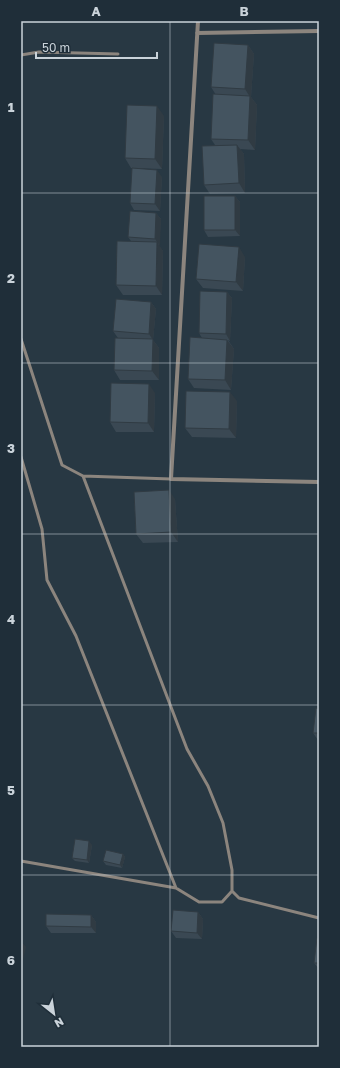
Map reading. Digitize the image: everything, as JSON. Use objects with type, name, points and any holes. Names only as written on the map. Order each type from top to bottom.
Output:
[{"type":"street","points":[[198,21],[171,479],[319,482]]},
{"type":"street","points":[[197,33],[319,31]]},
{"type":"lane","points":[[21,55],[39,52],[118,54]]},
{"type":"lane","points":[[21,339],[62,465],[83,476],[171,479]]},
{"type":"lane","points":[[21,457],[42,529],[47,580],[76,636],[176,888]]},
{"type":"lane","points":[[21,861],[176,888],[199,902],[222,902],[232,891],[232,870],[223,823],[208,786],[187,749],[83,476]]},
{"type":"lane","points":[[232,891],[239,898],[319,918]]},
{"type":"building","points":[[214,43],[248,45],[245,89],[211,87]]},
{"type":"building","points":[[213,94],[250,96],[248,140],[211,139]]},
{"type":"building","points":[[127,105],[157,106],[155,159],[125,158]]},
{"type":"building","points":[[237,145],[239,183],[204,185],[202,146]]},
{"type":"building","points":[[132,168],[157,170],[155,204],[130,203]]},
{"type":"building","points":[[204,196],[235,196],[235,230],[204,230]]},
{"type":"building","points":[[130,211],[156,213],[155,239],[128,237]]},
{"type":"building","points":[[117,241],[157,242],[156,286],[116,285]]},
{"type":"building","points":[[199,244],[239,247],[236,282],[196,279]]},
{"type":"building","points":[[200,291],[227,292],[226,334],[199,333]]},
{"type":"building","points":[[116,299],[151,302],[149,334],[113,331]]},
{"type":"building","points":[[190,337],[227,340],[225,380],[188,379]]},
{"type":"building","points":[[115,338],[153,339],[152,371],[114,370]]},
{"type":"building","points":[[111,383],[149,384],[148,423],[110,422]]},
{"type":"building","points":[[186,391],[230,392],[229,429],[185,428]]},
{"type":"building","points":[[169,490],[171,532],[136,534],[134,492]]},
{"type":"building","points":[[316,708],[319,709],[319,733],[313,733]]},
{"type":"building","points":[[75,839],[89,841],[87,860],[72,858]]},
{"type":"building","points":[[106,850],[123,854],[120,865],[103,861]]},
{"type":"building","points":[[173,910],[198,912],[197,933],[171,931]]},
{"type":"building","points":[[46,914],[91,915],[91,927],[46,926]]},
{"type":"building","points":[[317,938],[319,938],[319,963],[314,963]]}]
